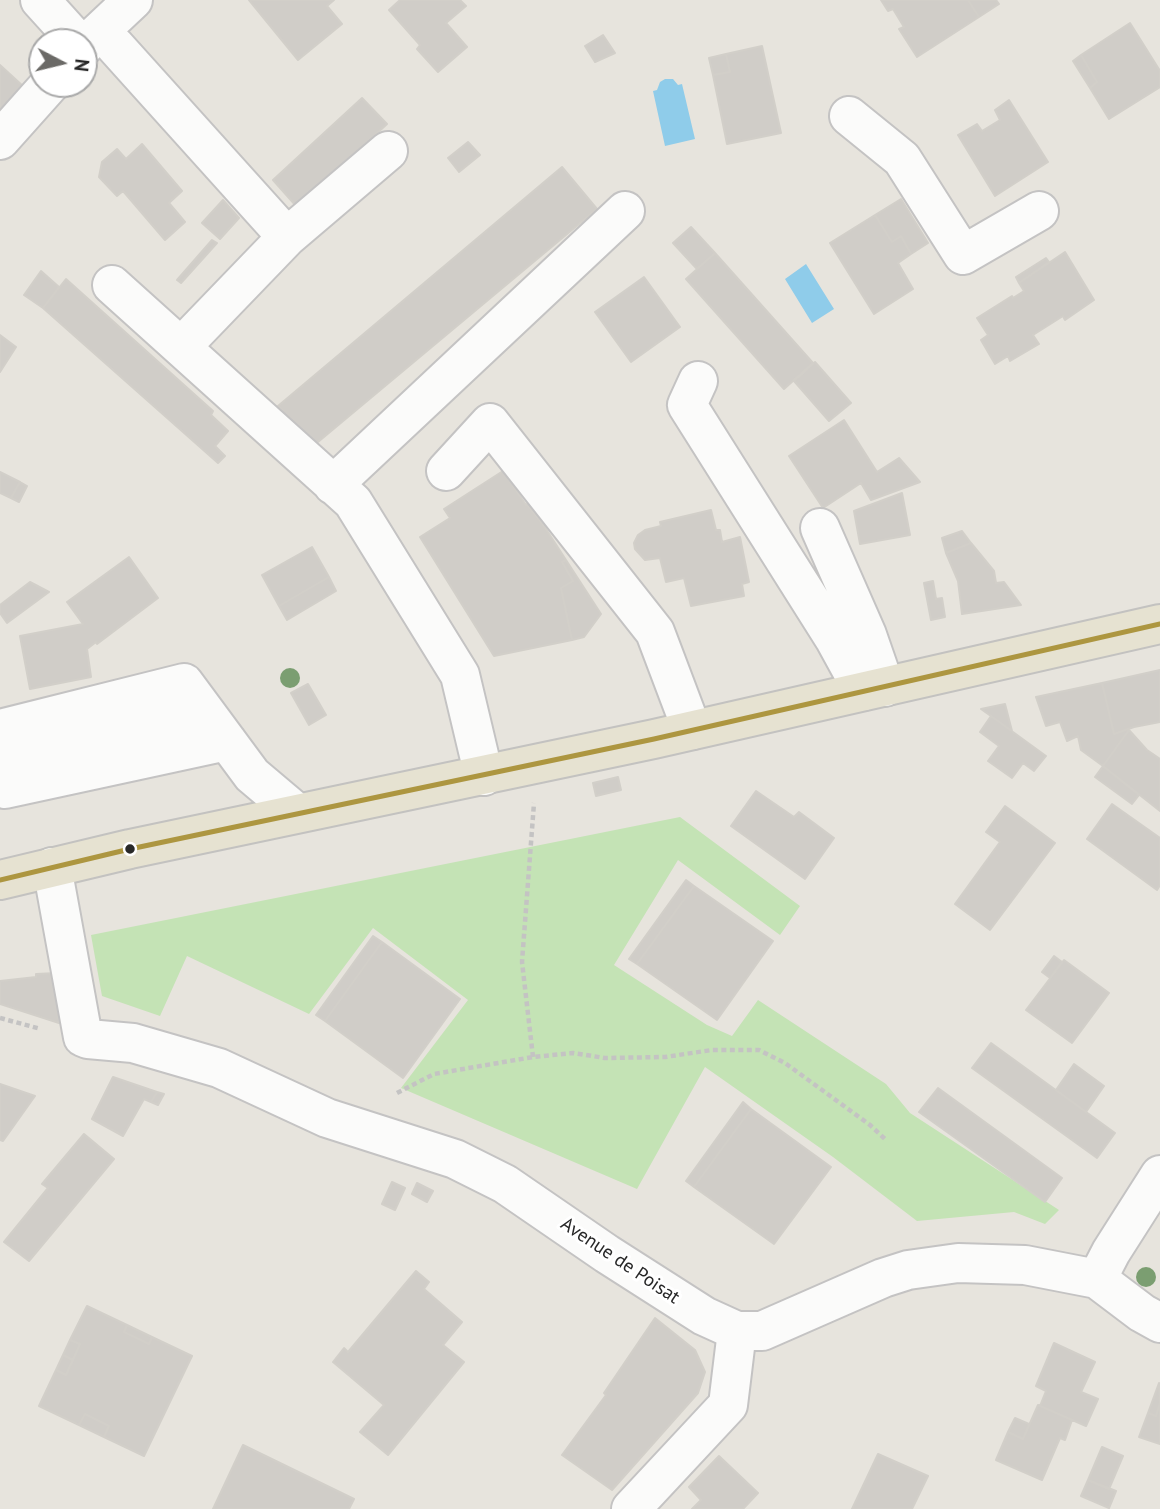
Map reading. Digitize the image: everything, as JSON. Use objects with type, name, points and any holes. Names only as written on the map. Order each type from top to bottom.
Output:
[{"type":"main road","points":[[0,880],[297,813],[484,776],[1160,624]]},
{"type":"street","points":[[40,0],[72,28]]},
{"type":"street","points":[[98,39],[134,0]]},
{"type":"street","points":[[98,51],[287,237]]},
{"type":"street","points":[[0,140],[38,98]]},
{"type":"street","points":[[849,116],[902,159],[963,255],[1039,211]]},
{"type":"street","points":[[181,347],[287,237],[388,151]]},
{"type":"street","points":[[333,485],[625,211]]},
{"type":"street","points":[[112,285],[352,502],[460,675],[484,776]]},
{"type":"street","points":[[698,381],[687,405],[834,638],[874,689]]},
{"type":"street","points":[[446,471],[490,423],[656,632],[692,730]]},
{"type":"street","points":[[820,528],[867,635],[874,689]]},
{"type":"street","points":[[0,729],[184,683],[252,775],[297,813]]},
{"type":"street","points":[[1,784],[216,727]]},
{"type":"street","name":"Avenue de Poisat","points":[[52,867],[83,1037],[154,1048],[219,1068],[327,1118],[455,1159],[505,1184],[704,1316],[737,1331]]},
{"type":"street","points":[[1097,1279],[1160,1175]]},
{"type":"street","points":[[631,1509],[728,1405],[737,1331],[762,1331],[883,1278],[908,1270],[958,1262],[1025,1265],[1097,1279],[1142,1313],[1160,1323]]},
{"type":"path","points":[[533,1057],[523,962],[532,817],[537,792]]},
{"type":"path","points":[[397,1093],[434,1074],[533,1057],[573,1053],[605,1058],[665,1057],[712,1050],[759,1050],[785,1063],[870,1125],[886,1140]]},
{"type":"green space","points":[[680,817],[800,906],[780,935],[678,860],[614,965],[707,1025],[732,1036],[758,1000],[886,1084],[910,1113],[1059,1210],[1045,1224],[1014,1212],[917,1221],[833,1157],[705,1067],[637,1189],[401,1088],[468,1000],[373,928],[309,1014],[187,956],[160,1016],[102,996],[91,935]]},
{"type":"water","points":[[673,79],[678,85],[682,84],[695,139],[665,146],[653,91],[657,90],[660,82]]},
{"type":"water","points":[[806,264],[834,309],[812,323],[785,279]]},
{"type":"building","points":[[249,0],[334,0],[327,6],[342,24],[298,60]]},
{"type":"building","points":[[400,0],[460,0],[466,6],[446,23],[467,47],[438,72],[417,49],[420,45],[389,10]]},
{"type":"building","points":[[881,0],[968,0],[979,17],[917,57],[899,29],[904,27],[893,9],[888,11]]},
{"type":"building","points":[[968,0],[996,0],[999,4],[979,17]]},
{"type":"building","points":[[1130,23],[1160,71],[1160,87],[1109,119],[1090,88],[1097,82],[1081,55]]},
{"type":"building","points":[[603,35],[615,53],[595,62],[585,46]]},
{"type":"building","points":[[762,46],[781,133],[727,144],[713,75],[730,72],[726,54]]},
{"type":"building","points":[[726,54],[730,72],[713,75],[709,58]]},
{"type":"building","points":[[1081,55],[1097,82],[1090,88],[1073,61]]},
{"type":"building","points":[[0,65],[24,87],[2,109],[0,107]]},
{"type":"building","points":[[362,98],[387,124],[297,207],[273,180]]},
{"type":"building","points":[[1009,100],[1048,162],[995,196],[958,135],[977,124],[982,131],[1000,120],[995,110]]},
{"type":"building","points":[[468,142],[480,155],[459,172],[448,158]]},
{"type":"building","points":[[142,144],[182,191],[169,203],[185,222],[165,240],[123,191],[117,196],[99,177],[102,162],[117,149],[126,159]]},
{"type":"building","points":[[562,167],[597,209],[312,447],[278,406]]},
{"type":"building","points":[[901,199],[928,243],[911,254],[901,236],[892,242],[875,215]]},
{"type":"building","points":[[223,200],[239,218],[220,239],[202,223]]},
{"type":"building","points":[[875,215],[892,242],[901,236],[911,254],[898,263],[913,289],[874,314],[830,243]]},
{"type":"building","points":[[691,227],[715,253],[697,269],[673,243]]},
{"type":"building","points":[[212,240],[217,243],[181,283],[177,280]]},
{"type":"building","points":[[1065,252],[1094,300],[1065,320],[1063,316],[1033,335],[1039,344],[1010,361],[1008,356],[995,364],[981,340],[988,335],[977,318],[1024,291],[1019,283]]},
{"type":"building","points":[[715,253],[813,363],[784,389],[686,279]]},
{"type":"building","points":[[1046,258],[1049,262],[1019,283],[1016,277]]},
{"type":"building","points":[[41,271],[59,287],[43,308],[24,295]]},
{"type":"building","points":[[644,277],[680,327],[631,362],[595,312]]},
{"type":"building","points":[[66,279],[213,411],[211,415],[228,431],[215,446],[225,456],[218,463],[43,308]]},
{"type":"building","points":[[0,335],[16,347],[0,372]]},
{"type":"building","points":[[815,362],[851,403],[829,421],[794,381]]},
{"type":"building","points":[[844,420],[877,472],[899,458],[920,482],[871,500],[861,483],[823,508],[789,456]]},
{"type":"building","points":[[503,471],[566,560],[562,562],[573,581],[561,588],[572,640],[494,656],[420,537],[450,518],[444,509]]},
{"type":"building","points":[[0,472],[20,482],[11,498],[0,493]]},
{"type":"building","points":[[20,482],[27,486],[19,502],[11,498]]},
{"type":"building","points":[[902,493],[910,535],[860,544],[854,511]]},
{"type":"building","points":[[711,510],[722,542],[740,537],[749,582],[742,584],[744,596],[691,606],[684,578],[666,582],[660,558],[645,560],[635,549],[634,543],[638,535],[645,530],[661,526],[660,522]]},
{"type":"building","points":[[962,531],[971,543],[946,553],[942,538]]},
{"type":"building","points":[[971,543],[994,571],[996,583],[1004,582],[1021,605],[962,614],[958,581],[946,553]]},
{"type":"building","points":[[312,547],[329,577],[279,606],[262,575]]},
{"type":"building","points":[[129,557],[158,598],[87,649],[91,677],[30,689],[20,636],[83,624],[67,602]]},
{"type":"building","points":[[566,560],[601,614],[584,637],[572,640],[561,588],[573,581],[562,562]]},
{"type":"building","points":[[329,577],[336,591],[287,620],[279,606]]},
{"type":"building","points":[[933,581],[936,599],[942,598],[945,617],[931,620],[924,583]]},
{"type":"building","points":[[30,582],[49,592],[7,623],[0,613],[0,605]]},
{"type":"building","points":[[1160,670],[1160,722],[1114,734],[1102,683]]},
{"type":"building","points":[[1102,683],[1114,734],[1129,730],[1103,766],[1081,750],[1078,736],[1067,741],[1060,722],[1046,726],[1036,697]]},
{"type":"building","points":[[308,684],[326,715],[309,725],[291,693]]},
{"type":"building","points":[[1005,704],[1012,731],[981,709]]},
{"type":"building","points":[[991,716],[1046,756],[1034,771],[1023,763],[1012,778],[988,761],[999,746],[980,732]]},
{"type":"building","points":[[1129,730],[1147,750],[1160,759],[1160,811],[1103,766]]},
{"type":"building","points":[[1103,766],[1139,795],[1132,804],[1095,777]]},
{"type":"building","points":[[618,777],[621,790],[596,796],[593,783]]},
{"type":"building","points":[[756,791],[794,817],[799,812],[834,838],[805,879],[731,826]]},
{"type":"building","points":[[1112,804],[1160,838],[1160,885],[1157,890],[1087,839]]},
{"type":"building","points":[[1005,806],[1055,843],[990,930],[955,904],[1000,842],[986,832]]},
{"type":"building","points":[[686,880],[694,886],[637,964],[629,959]]},
{"type":"building","points":[[694,886],[773,941],[717,1020],[637,964]]},
{"type":"building","points":[[373,936],[382,942],[325,1021],[316,1015]]},
{"type":"building","points":[[382,942],[460,999],[403,1078],[325,1021]]},
{"type":"building","points":[[1054,956],[1062,962],[1050,978],[1042,972]]},
{"type":"building","points":[[1064,960],[1109,993],[1072,1043],[1026,1010]]},
{"type":"building","points":[[57,973],[59,1023],[0,1004],[0,981]]},
{"type":"building","points":[[991,1043],[1115,1133],[1097,1158],[972,1068]]},
{"type":"building","points":[[1074,1064],[1104,1086],[1086,1112],[1056,1090]]},
{"type":"building","points":[[113,1077],[157,1092],[151,1102],[144,1099],[123,1136],[92,1119]]},
{"type":"building","points":[[0,1084],[35,1096],[3,1141],[0,1140]]},
{"type":"building","points":[[938,1088],[1062,1178],[1045,1202],[919,1112]]},
{"type":"building","points":[[157,1092],[164,1094],[158,1105],[151,1102]]},
{"type":"building","points":[[743,1102],[751,1109],[694,1187],[686,1181]]},
{"type":"building","points":[[751,1109],[831,1167],[774,1244],[694,1187]]},
{"type":"building","points":[[84,1134],[114,1159],[29,1261],[4,1242],[48,1188],[42,1184]]},
{"type":"building","points":[[392,1182],[405,1188],[395,1210],[382,1204]]},
{"type":"building","points":[[417,1183],[433,1191],[427,1202],[412,1194]]},
{"type":"building","points":[[416,1271],[429,1282],[424,1289],[462,1322],[443,1345],[464,1362],[388,1455],[360,1432],[384,1405],[333,1362],[344,1348],[348,1352]]},
{"type":"building","points":[[87,1306],[127,1325],[124,1332],[149,1344],[152,1337],[192,1356],[144,1456],[104,1437],[109,1426],[85,1414],[79,1425],[39,1406],[56,1370],[66,1375],[80,1344],[70,1340]]},
{"type":"building","points":[[655,1318],[695,1350],[705,1372],[698,1393],[612,1490],[562,1455],[606,1395],[604,1393]]},
{"type":"building","points":[[127,1325],[152,1337],[149,1344],[124,1332]]},
{"type":"building","points":[[70,1340],[80,1344],[73,1360],[63,1355]]},
{"type":"building","points":[[1054,1343],[1095,1362],[1081,1392],[1098,1399],[1086,1426],[1040,1406],[1046,1391],[1036,1386]]},
{"type":"building","points":[[63,1355],[73,1360],[66,1375],[56,1370]]},
{"type":"building","points":[[1159,1383],[1160,1403],[1156,1416],[1148,1413]]},
{"type":"building","points":[[1160,1403],[1160,1444],[1139,1437],[1148,1413],[1156,1416]]},
{"type":"building","points":[[1038,1405],[1072,1420],[1065,1440],[1060,1438],[1042,1480],[996,1460],[1008,1432],[1023,1439]]},
{"type":"building","points":[[85,1414],[109,1426],[104,1437],[79,1425]]},
{"type":"building","points":[[1015,1418],[1029,1424],[1023,1439],[1008,1432]]},
{"type":"building","points":[[243,1445],[354,1499],[349,1509],[213,1509]]},
{"type":"building","points":[[1102,1447],[1123,1456],[1109,1489],[1088,1480]]},
{"type":"building","points":[[878,1454],[928,1476],[912,1509],[852,1509]]},
{"type":"building","points":[[719,1456],[758,1493],[743,1509],[692,1509],[701,1500],[689,1487]]},
{"type":"building","points":[[1088,1480],[1116,1491],[1109,1508],[1081,1496]]},
{"type":"transit line","points":[[0,880],[130,849],[654,739],[1160,624]]}]
